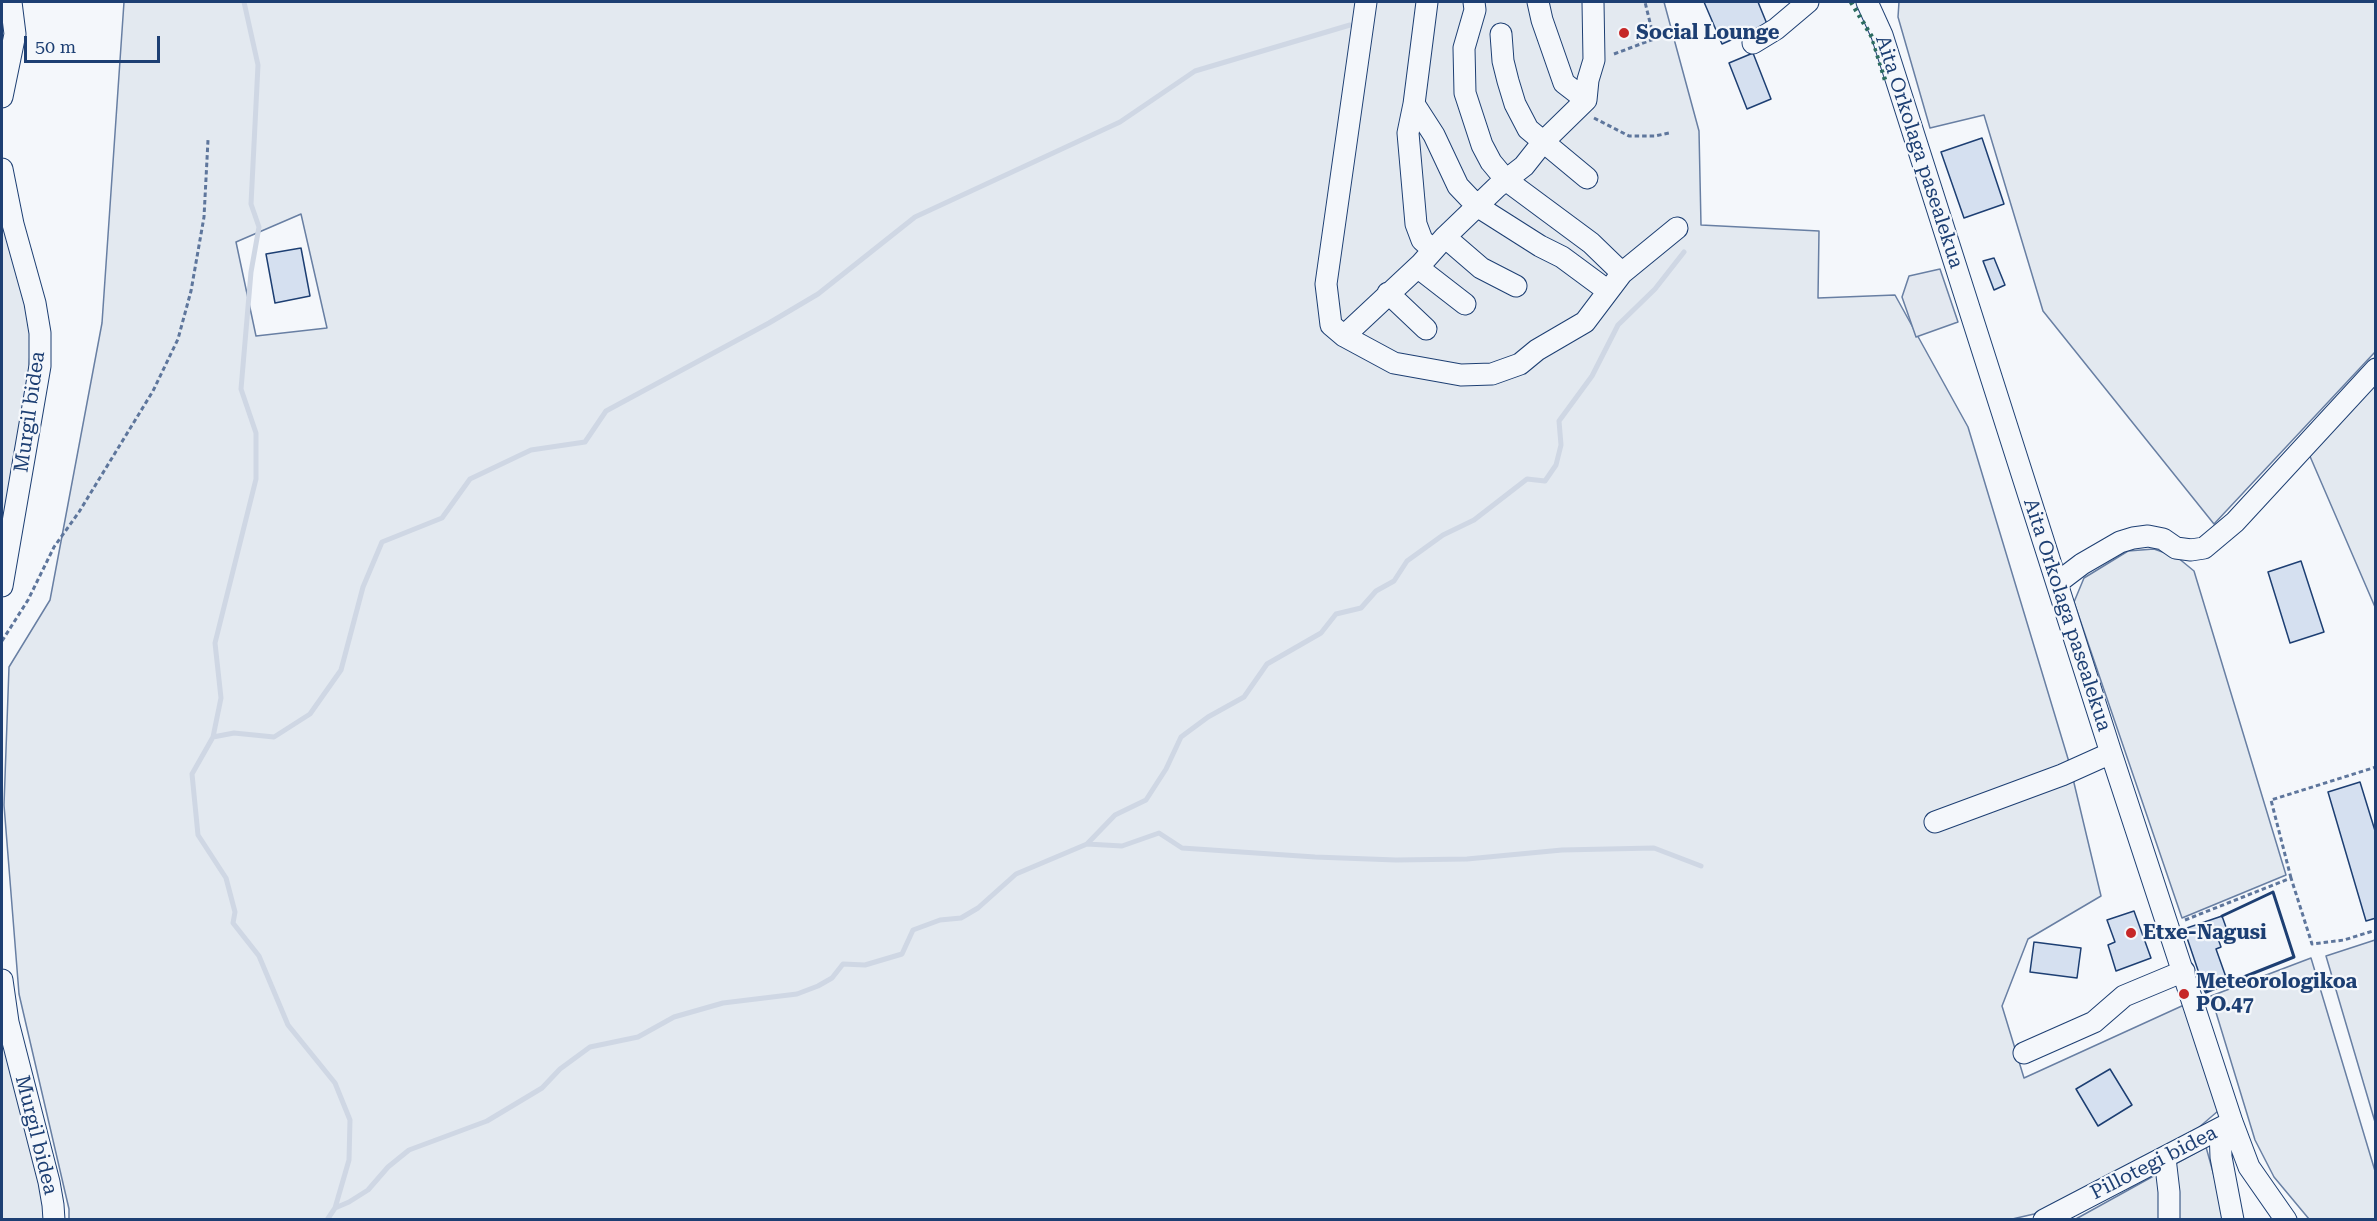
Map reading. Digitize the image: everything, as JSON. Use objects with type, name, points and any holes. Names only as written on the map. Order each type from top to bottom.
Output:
[{"type":"street","points":[[2,97],[15,34],[11,2]]},
{"type":"street","points":[[1366,2],[1326,284],[1331,325],[1344,336],[1394,363],[1461,375],[1492,374],[1520,364],[1537,350],[1585,322],[1622,273],[1677,228]]},
{"type":"street","points":[[1427,2],[1408,133],[1416,224],[1422,240],[1433,251],[1481,268],[1516,286]]},
{"type":"street","points":[[1474,2],[1475,10],[1464,48],[1465,93],[1482,145],[1491,162],[1506,180],[1592,243],[1622,273]]},
{"type":"street","points":[[1538,2],[1564,83],[1582,103]]},
{"type":"street","points":[[1344,336],[1477,206],[1524,166],[1543,142],[1582,103],[1594,60],[1593,2]]},
{"type":"street","points":[[1753,43],[1776,29],[1808,2]]},
{"type":"street","name":"Aita Orkolaga pasealekua","points":[[1868,2],[1882,36],[2111,753],[2184,972],[2226,1126],[2249,1167],[2286,1220]]},
{"type":"street","points":[[1501,34],[1503,61],[1515,104],[1528,129],[1587,178]]},
{"type":"street","points":[[1414,104],[1434,135],[1458,186],[1477,206],[1540,246],[1562,257],[1608,291]]},
{"type":"street","name":"Murgil bidea","points":[[2,169],[13,224],[35,303],[40,333],[40,366],[2,586]]},
{"type":"street","points":[[1433,251],[1425,273],[1465,304]]},
{"type":"street","points":[[1388,293],[1426,329]]},
{"type":"street","points":[[2057,583],[2082,564],[2120,542],[2133,538],[2163,539],[2176,548],[2191,550],[2204,548],[2235,522],[2376,369]]},
{"type":"street","points":[[1935,822],[2062,775],[2111,753]]},
{"type":"street","points":[[2024,1053],[2094,1022],[2124,996],[2184,972]]},
{"type":"street","name":"Murgil bidea","points":[[2,980],[8,1022],[54,1205],[54,1220]]},
{"type":"street","points":[[2226,1126],[2221,1157],[2233,1220]]},
{"type":"street","name":"Pillotegi bidea","points":[[2044,1220],[2226,1126]]},
{"type":"street","points":[[2164,1158],[2169,1192],[2169,1220]]},
{"type":"path","points":[[1616,52],[1654,39],[1645,2]]},
{"type":"path","points":[[1582,103],[1609,128],[1629,136],[1655,136],[1668,133]]},
{"type":"path","points":[[2,641],[28,600],[54,547],[79,512],[153,391],[178,339],[191,291],[204,216],[208,140]]},
{"type":"path","points":[[2376,767],[2271,800],[2291,878],[2312,944],[2344,940],[2376,930]]},
{"type":"path","points":[[2169,927],[2291,878]]},
{"type":"shaded area","points":[[124,2],[1664,2],[1699,131],[1701,225],[1819,231],[1818,298],[1895,295],[1968,427],[2069,762],[2101,896],[2028,939],[2002,1006],[2024,1078],[2184,1005],[2218,1111],[2183,1141],[2078,1196],[2034,1214],[2008,1220],[69,1219],[69,1209],[19,994],[4,805],[9,667],[50,600],[102,323]],"holes":[[[301,214],[327,328],[256,336],[236,242]]]},
{"type":"shaded area","points":[[1899,2],[2375,2],[2375,352],[2214,524],[2043,311],[1984,115],[1930,128],[1898,17]]},
{"type":"shaded area","points":[[2,198],[28,294],[31,335],[28,388],[2,538]]},
{"type":"shaded area","points":[[1940,269],[1958,322],[1916,337],[1902,297],[1909,276]]},
{"type":"shaded area","points":[[2375,382],[2375,607],[2309,454]]},
{"type":"shaded area","points":[[2154,549],[2177,557],[2194,571],[2286,875],[2182,918],[2074,602],[2084,578],[2128,551]]},
{"type":"shaded area","points":[[2376,940],[2375,1122],[2326,956]]},
{"type":"shaded area","points":[[2311,958],[2375,1171],[2375,1219],[2309,1219],[2274,1177],[2255,1140],[2211,996]]},
{"type":"shaded area","points":[[2,1030],[45,1209],[45,1219],[2,1219]]},
{"type":"shaded area","points":[[2206,1147],[2226,1219],[2074,1220]]},
{"type":"building","points":[[1704,2],[1758,2],[1767,24],[1722,44]]},
{"type":"building","points":[[1753,53],[1771,99],[1747,109],[1729,63]]},
{"type":"building","points":[[1982,138],[2004,204],[1964,218],[1941,152]]},
{"type":"building","points":[[301,248],[310,296],[275,303],[266,254]]},
{"type":"building","points":[[1994,258],[2005,285],[1994,290],[1983,261]]},
{"type":"building","points":[[2301,561],[2324,632],[2290,643],[2268,572]]},
{"type":"building","points":[[2360,782],[2376,834],[2376,918],[2366,921],[2328,792]]},
{"type":"building","points":[[2134,911],[2151,958],[2116,971],[2108,945],[2115,942],[2107,920]]},
{"type":"building","points":[[2222,916],[2227,930],[2216,933],[2221,947],[2216,949],[2227,980],[2204,988],[2184,929]]},
{"type":"building","points":[[2034,942],[2081,948],[2077,978],[2030,972]]},
{"type":"building","points":[[2110,1069],[2132,1105],[2098,1126],[2076,1089]]},
{"type":"waterway","points":[[244,2],[258,65],[251,204],[259,227],[251,272],[241,389],[256,433],[256,479],[215,643],[221,698],[213,737],[192,774],[198,835],[226,878],[235,912],[233,923],[259,956],[288,1025],[335,1083],[350,1120],[349,1160],[335,1208],[327,1220]]},
{"type":"waterway","points":[[213,737],[234,733],[274,737],[310,714],[341,670],[363,587],[382,542],[442,518],[470,479],[531,450],[585,442],[606,411],[818,294],[915,217],[1120,122],[1195,71],[1350,25]]},
{"type":"waterway","points":[[335,1208],[368,1190],[388,1167],[409,1150],[487,1121],[542,1088],[560,1069],[590,1047],[638,1037],[674,1017],[723,1003],[797,994],[832,978],[843,964],[865,965],[902,954],[913,930],[940,920],[961,918],[978,908],[1016,874],[1087,844],[1115,815],[1146,800],[1166,769],[1181,737],[1208,717],[1244,697],[1267,664],[1321,633],[1336,614],[1361,608],[1376,591],[1394,581],[1407,561],[1443,535],[1474,520],[1527,479],[1545,481],[1556,465],[1561,445],[1559,421],[1592,376],[1618,325],[1655,289],[1684,252]]},
{"type":"waterway","points":[[1087,844],[1122,846],[1159,833],[1182,848],[1396,860],[1467,859],[1562,850],[1654,848],[1701,866]]},
{"type":"hedge","points":[[1851,2],[1872,37],[1885,80]]},
{"type":"wall","points":[[2204,988],[2206,992],[2294,957],[2273,892],[2222,916]]},
{"type":"place","name":"Social Lounge","points":[[1624,33]]},
{"type":"place","name":"Etxe-Nagusi","points":[[2131,933]]},
{"type":"place","name":"Meteorologikoa PO.47","points":[[2184,994]]}]
